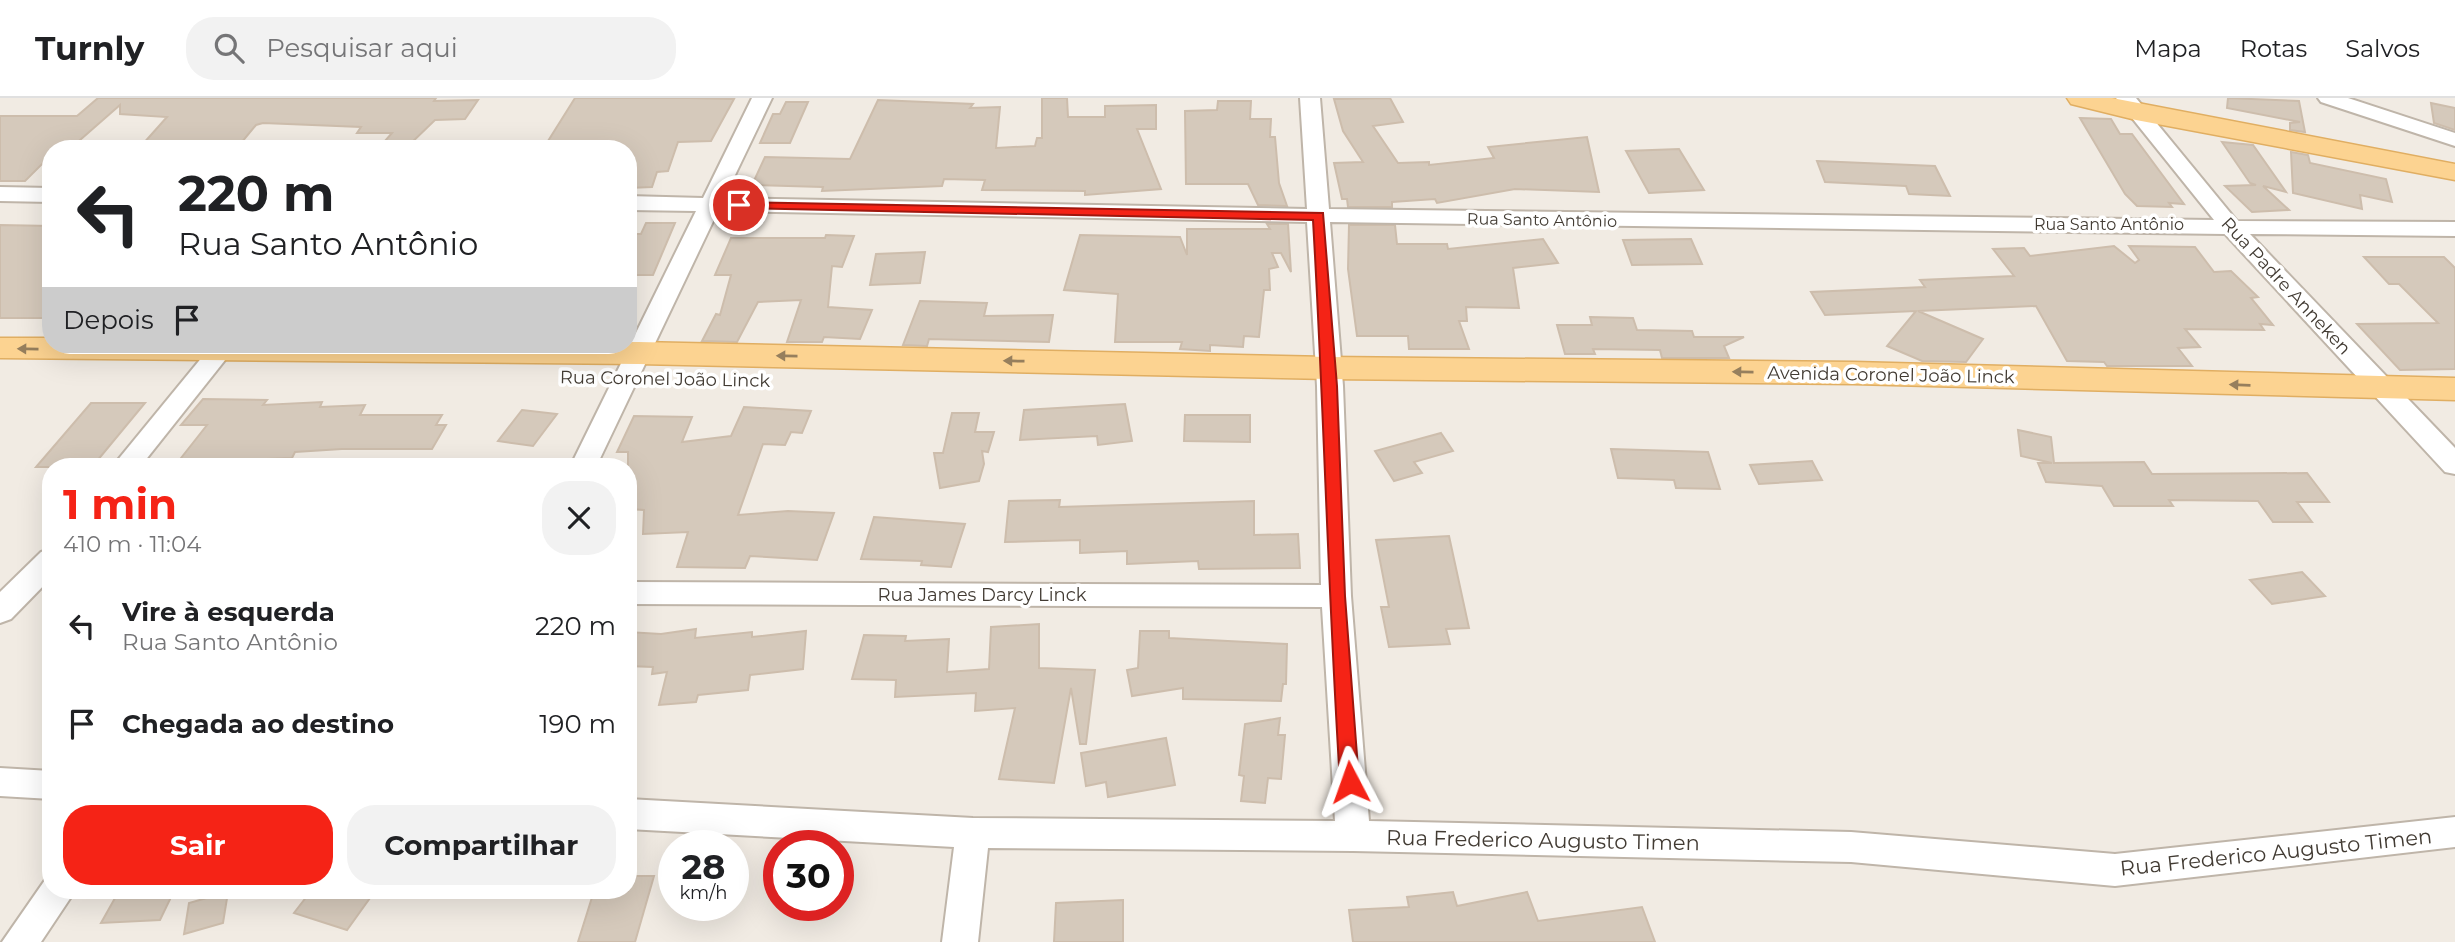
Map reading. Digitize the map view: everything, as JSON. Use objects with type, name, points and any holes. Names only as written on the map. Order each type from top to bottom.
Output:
[{"type":"main road","points":[[2080,98],[2133,103],[2455,160]]},
{"type":"main road","points":[[2133,103],[2455,172]]},
{"type":"main road","name":"Rua Coronel João Linck","points":[[0,348],[42,348]]},
{"type":"main road","name":"Rua Coronel João Linck","points":[[295,354],[429,365]]},
{"type":"main road","name":"Rua Coronel João Linck","points":[[0,373],[198,377],[429,365],[631,365],[1329,377]]},
{"type":"main road","name":"Avenida Coronel João Linck","points":[[1329,377],[2391,399],[2455,410]]},
{"type":"main road","name":"Avenida Coronel João Linck","points":[[2391,399],[2455,388]]},
{"type":"street","points":[[637,353],[762,98]]},
{"type":"street","points":[[1310,98],[1329,377],[1336,596],[1353,836]]},
{"type":"street","points":[[2328,98],[2455,140]]},
{"type":"street","name":"Rua Padre Anneken","points":[[2133,103],[2229,225],[2455,465]]},
{"type":"street","points":[[0,194],[42,195]]},
{"type":"street","name":"Rua Santo Antônio","points":[[637,204],[1738,223],[2229,225],[2455,229]]},
{"type":"street","points":[[132,458],[217,354]]},
{"type":"street","points":[[587,458],[636,354]]},
{"type":"street","points":[[0,611],[42,573]]},
{"type":"street","name":"Rua James Darcy Linck","points":[[637,593],[1336,596]]},
{"type":"street","points":[[0,782],[42,784]]},
{"type":"street","name":"Rua Frederico Augusto Timen","points":[[637,814],[973,833],[1353,836],[1851,847],[2115,870],[2455,832]]},
{"type":"street","points":[[960,942],[973,833]]},
{"type":"street","points":[[20,942],[51,899]]},
{"type":"building","points":[[98,98],[478,100],[465,119],[435,120],[414,140],[386,140],[392,133],[357,133],[361,127],[263,123],[256,125],[244,140],[146,140],[167,117],[120,114],[120,105],[80,140],[42,140],[42,164],[25,181],[0,181],[0,116],[77,116]]},
{"type":"building","points":[[575,98],[734,99],[711,141],[678,142],[668,171],[657,172],[652,187],[637,188],[637,140],[549,140]]},
{"type":"building","points":[[1042,98],[1067,98],[1068,117],[1105,117],[1105,106],[1156,105],[1156,129],[1137,129],[1161,189],[1085,195],[1085,191],[982,190],[985,180],[944,179],[942,186],[822,191],[823,187],[752,185],[765,157],[850,159],[878,100],[973,104],[970,108],[1000,107],[996,148],[1035,146],[1037,138],[1042,138]]},
{"type":"building","points":[[1390,98],[1403,122],[1373,126],[1398,163],[1429,162],[1429,165],[1494,158],[1488,147],[1587,137],[1599,192],[1515,189],[1437,203],[1435,199],[1392,202],[1392,207],[1348,207],[1347,199],[1342,199],[1334,163],[1363,162],[1343,131],[1334,99]]},
{"type":"building","points":[[2228,98],[2299,101],[2305,132],[2290,130],[2290,123],[2300,122],[2227,108]]},
{"type":"building","points":[[1218,101],[1251,101],[1250,119],[1271,119],[1270,137],[1275,137],[1279,183],[1287,206],[1258,205],[1248,184],[1186,184],[1185,111],[1217,110]]},
{"type":"building","points":[[786,102],[808,102],[790,143],[760,143],[773,114],[780,114]]},
{"type":"building","points":[[2431,103],[2455,108],[2455,130],[2434,123]]},
{"type":"building","points":[[2080,118],[2111,119],[2120,134],[2132,134],[2184,204],[2169,203],[2172,207],[2137,206],[2125,194]]},
{"type":"building","points":[[2222,142],[2253,145],[2286,192],[2263,186],[2289,210],[2252,212],[2225,186],[2256,185],[2250,183]]},
{"type":"building","points":[[1679,149],[1704,190],[1649,193],[1626,151]]},
{"type":"building","points":[[2291,152],[2308,155],[2310,163],[2386,179],[2392,202],[2360,195],[2362,209],[2293,193]]},
{"type":"building","points":[[1817,161],[1935,166],[1950,196],[1909,194],[1906,186],[1825,182]]},
{"type":"building","points":[[646,223],[675,223],[653,275],[637,275],[637,234],[641,234]]},
{"type":"building","points":[[1267,224],[1288,224],[1291,272],[1281,253],[1272,253],[1278,267],[1269,269],[1270,290],[1264,290],[1259,337],[1244,336],[1243,347],[1210,345],[1210,351],[1180,349],[1182,342],[1115,342],[1118,294],[1064,290],[1080,235],[1180,237],[1187,255],[1187,229],[1270,229]]},
{"type":"building","points":[[0,225],[42,226],[42,318],[0,318]]},
{"type":"building","points":[[1349,225],[1395,225],[1397,244],[1447,244],[1448,249],[1543,239],[1558,263],[1513,268],[1519,308],[1466,307],[1467,321],[1459,321],[1469,349],[1409,349],[1408,336],[1357,336],[1348,269]]},
{"type":"building","points":[[826,235],[854,236],[842,267],[832,266],[828,307],[872,310],[860,339],[824,337],[822,342],[787,342],[801,300],[758,302],[737,342],[702,341],[716,314],[720,315],[731,275],[715,275],[731,238],[825,238]]},
{"type":"building","points":[[1691,239],[1702,264],[1632,265],[1623,240]]},
{"type":"building","points":[[2114,246],[2135,263],[2139,260],[2129,246],[2195,247],[2214,272],[2231,271],[2258,297],[2251,298],[2273,325],[2260,324],[2264,330],[2185,329],[2200,347],[2178,348],[2192,366],[2107,366],[2104,362],[2067,361],[2036,306],[1918,311],[1983,339],[1966,362],[1922,361],[1887,346],[1916,311],[1825,315],[1811,292],[1925,287],[1920,280],[2014,276],[1993,249],[2024,248],[2030,256]]},
{"type":"building","points":[[925,252],[920,283],[870,285],[876,254]]},
{"type":"building","points":[[2364,257],[2444,257],[2455,268],[2455,369],[2400,370],[2357,324],[2438,323],[2399,284],[2389,284]]},
{"type":"building","points":[[920,301],[987,303],[984,316],[1053,315],[1049,342],[929,339],[927,346],[903,345]]},
{"type":"building","points":[[1590,317],[1633,318],[1637,330],[1692,331],[1694,337],[1744,337],[1724,346],[1729,358],[1662,358],[1660,350],[1593,349],[1595,354],[1565,354],[1557,325],[1592,325]]},
{"type":"building","points":[[203,399],[267,400],[263,405],[322,402],[320,407],[365,405],[360,415],[442,415],[436,425],[446,425],[432,449],[295,452],[292,458],[181,458],[207,425],[181,425]]},
{"type":"building","points":[[91,403],[145,403],[99,458],[44,458]]},
{"type":"building","points":[[1125,404],[1132,441],[1098,445],[1097,436],[1020,440],[1024,410]]},
{"type":"building","points":[[744,407],[811,411],[802,433],[791,432],[785,445],[763,444],[738,515],[788,511],[834,513],[817,560],[750,556],[745,568],[677,567],[688,532],[643,534],[644,510],[637,510],[637,458],[628,458],[628,452],[617,452],[634,416],[692,417],[682,442],[731,436]]},
{"type":"building","points":[[522,410],[557,414],[533,446],[498,441]]},
{"type":"building","points":[[952,413],[979,413],[975,432],[994,432],[988,452],[982,451],[984,464],[979,481],[940,488],[934,453],[943,453]]},
{"type":"building","points":[[1185,415],[1250,415],[1250,442],[1184,441]]},
{"type":"building","points":[[2018,430],[2051,437],[2054,463],[2144,462],[2152,474],[2307,473],[2329,502],[2297,502],[2312,522],[2273,522],[2258,501],[2169,500],[2173,506],[2114,506],[2102,486],[2046,482],[2038,463],[2052,463],[2021,456]]},
{"type":"building","points":[[1441,433],[1453,451],[1414,462],[1422,473],[1394,481],[1375,451]]},
{"type":"building","points":[[1611,449],[1708,452],[1720,489],[1676,488],[1674,480],[1618,478]]},
{"type":"building","points":[[1812,461],[1822,480],[1759,484],[1750,465]]},
{"type":"building","points":[[1060,500],[1059,507],[1254,501],[1254,535],[1298,534],[1300,568],[1199,569],[1198,561],[1127,564],[1127,551],[1080,553],[1080,540],[1005,542],[1009,501]]},
{"type":"building","points":[[874,517],[965,524],[951,567],[921,565],[922,561],[861,559]]},
{"type":"building","points":[[1449,536],[1469,628],[1446,629],[1450,644],[1389,647],[1381,607],[1389,607],[1376,540]]},
{"type":"building","points":[[2302,572],[2325,596],[2272,604],[2250,580]]},
{"type":"building","points":[[1039,624],[1039,668],[1095,670],[1086,744],[1080,744],[1071,688],[1054,783],[999,779],[1015,708],[975,711],[976,693],[895,697],[896,680],[852,679],[864,635],[906,636],[905,641],[949,639],[947,672],[989,669],[991,627]]},
{"type":"building","points":[[696,629],[695,638],[752,632],[752,637],[806,631],[803,669],[750,675],[748,690],[698,695],[696,702],[659,705],[667,672],[652,674],[653,667],[637,666],[637,633],[661,634]]},
{"type":"building","points":[[1140,631],[1169,631],[1169,638],[1287,644],[1286,684],[1283,684],[1281,701],[1183,699],[1183,688],[1132,696],[1127,670],[1138,668]]},
{"type":"building","points":[[1280,718],[1278,735],[1285,735],[1281,779],[1268,778],[1265,803],[1241,801],[1244,776],[1239,775],[1245,724]]},
{"type":"building","points":[[1166,738],[1175,785],[1108,797],[1106,782],[1086,786],[1081,753]]},
{"type":"building","points":[[637,876],[654,876],[635,942],[578,942],[591,899],[637,899]]},
{"type":"building","points":[[1453,892],[1457,906],[1527,892],[1538,921],[1642,907],[1655,942],[1353,942],[1349,910],[1409,907],[1407,897]]},
{"type":"building","points":[[114,899],[170,899],[160,920],[101,923]]},
{"type":"building","points":[[203,899],[227,899],[223,923],[184,934],[189,903]]},
{"type":"building","points":[[305,899],[369,899],[347,930],[294,913]]},
{"type":"building","points":[[1123,900],[1123,942],[1054,942],[1056,903]]},
{"type":"route","points":[[739,205],[1319,216],[1330,386],[1336,596],[1350,782]]}]
